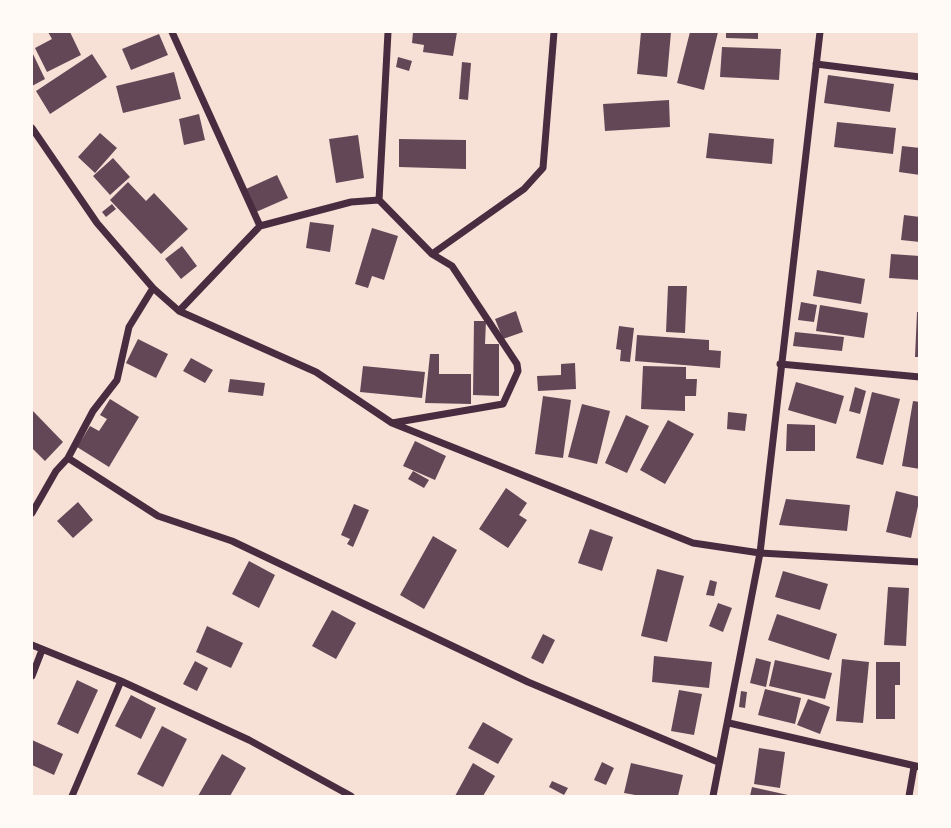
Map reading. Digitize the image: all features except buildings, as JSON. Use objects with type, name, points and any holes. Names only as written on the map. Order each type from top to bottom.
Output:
[{"type":"street","points":[[172,32],[260,226]]},
{"type":"street","points":[[388,32],[379,200],[432,254],[452,266],[517,364],[518,371],[503,404],[392,423]]},
{"type":"street","points":[[432,254],[524,189],[543,168],[554,32]]},
{"type":"street","points":[[713,796],[760,553],[820,32]]},
{"type":"street","points":[[816,64],[919,77]]},
{"type":"street","points":[[32,128],[97,223],[153,288],[179,311],[316,372],[392,423],[693,543],[760,553],[919,562]]},
{"type":"street","points":[[179,311],[260,226],[351,202],[379,200]]},
{"type":"street","points":[[32,513],[56,471],[68,458],[93,411],[117,380],[130,327],[153,288]]},
{"type":"street","points":[[780,364],[919,377]]},
{"type":"street","points":[[68,458],[158,516],[232,541],[528,682],[718,762]]},
{"type":"street","points":[[32,645],[121,681],[249,740],[351,796]]},
{"type":"street","points":[[32,676],[43,650]]},
{"type":"street","points":[[72,796],[121,681]]},
{"type":"street","points":[[729,723],[916,767],[909,796]]}]
